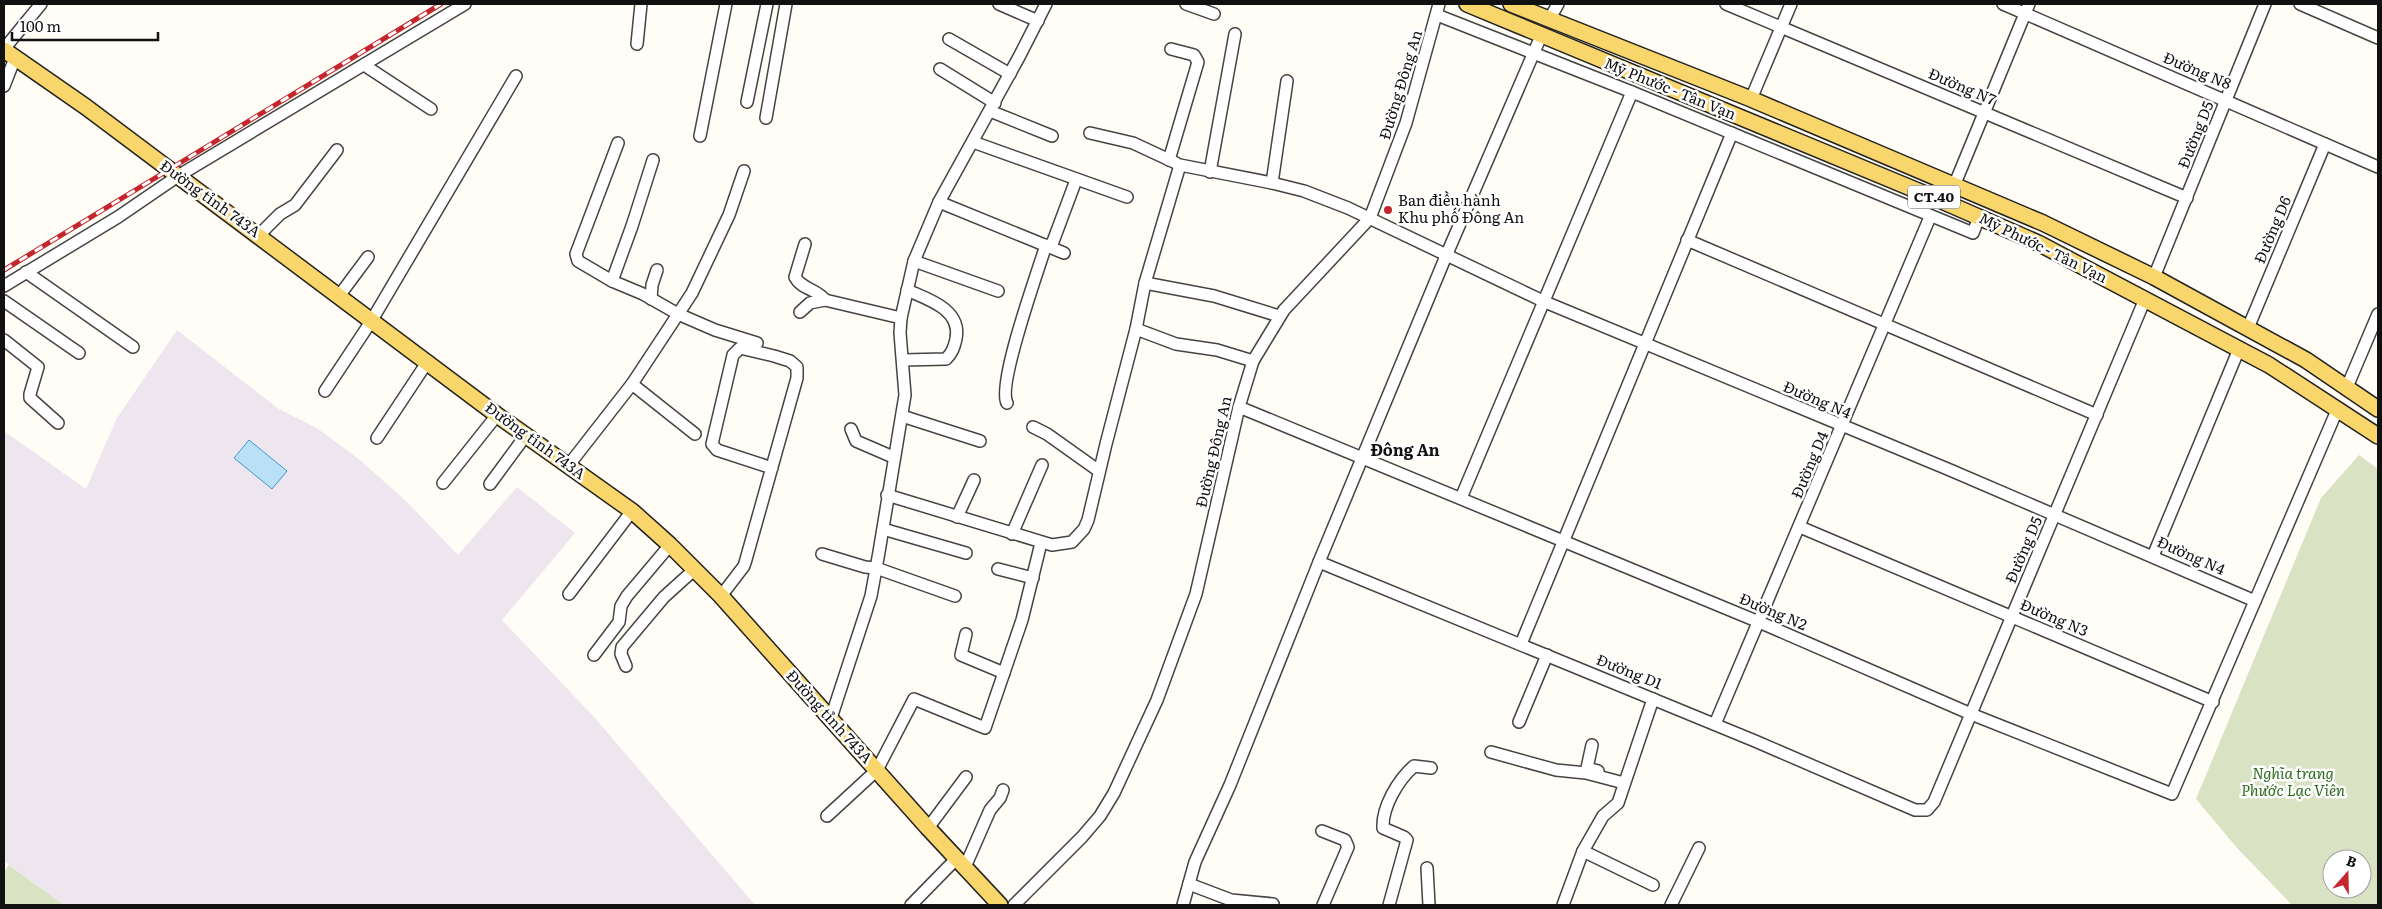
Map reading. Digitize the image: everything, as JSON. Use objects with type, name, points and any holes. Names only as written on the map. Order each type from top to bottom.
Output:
[{"type":"main road","name":"Mỹ Phước - Tân Vạn","points":[[1467,4],[2038,243],[2269,364],[2378,436]]},
{"type":"main road","name":"Mỹ Phước - Tân Vạn","points":[[1510,4],[1751,99],[2043,223],[2154,277],[2306,360],[2378,410]]},
{"type":"main road","points":[[1541,36],[1549,20]]},
{"type":"main road","name":"Đường tỉnh 743A","points":[[8,52],[86,107],[428,361],[497,415],[632,511],[696,569],[928,828],[1000,905]]},
{"type":"street","points":[[4,86],[8,52],[41,4]]},
{"type":"street","points":[[4,286],[118,217],[178,176],[465,4]]},
{"type":"street","points":[[637,44],[641,4]]},
{"type":"street","points":[[700,136],[726,4]]},
{"type":"street","points":[[747,102],[767,4]]},
{"type":"street","points":[[766,118],[786,4]]},
{"type":"street","points":[[999,4],[1038,21]]},
{"type":"street","points":[[831,718],[871,596],[905,395],[900,333],[901,318],[914,261],[939,202],[1010,74],[1046,4]]},
{"type":"street","points":[[1186,4],[1214,14]]},
{"type":"street","points":[[1549,20],[1558,4]]},
{"type":"street","name":"Đường N7","points":[[1726,4],[2187,198]]},
{"type":"street","points":[[1751,99],[1790,4]]},
{"type":"street","name":"Đường N8","points":[[2003,4],[2027,9],[2378,167]]},
{"type":"street","name":"Đường D5","points":[[2154,277],[2265,4]]},
{"type":"street","points":[[2300,4],[2378,38]]},
{"type":"street","points":[[1954,186],[2027,9]]},
{"type":"street","points":[[1438,10],[1534,53],[1732,133],[1930,217],[1973,233],[1979,217]]},
{"type":"street","name":"Đường Đông An","points":[[1014,905],[1100,816],[1114,794],[1157,700],[1196,594],[1239,407],[1253,361],[1279,316],[1370,218],[1406,123],[1438,10]]},
{"type":"street","points":[[1210,172],[1235,34]]},
{"type":"street","points":[[1183,905],[1195,862],[1230,785],[1319,562],[1446,256],[1541,36]]},
{"type":"street","points":[[950,38],[1010,74]]},
{"type":"street","points":[[888,495],[1041,543],[1064,545],[1072,542],[1084,529],[1094,503],[1099,471],[1136,330],[1144,283],[1198,62],[1194,55],[1171,49]]},
{"type":"street","points":[[364,65],[431,109]]},
{"type":"street","points":[[940,69],[992,107],[1052,136]]},
{"type":"street","points":[[325,390],[372,320],[516,76]]},
{"type":"street","points":[[1272,182],[1287,81]]},
{"type":"street","points":[[1461,498],[1632,92]]},
{"type":"street","name":"Đường N4","points":[[1090,133],[1132,143],[1175,162],[1210,172],[1272,182],[1304,191],[1370,218],[1545,302],[2153,556],[2255,601]]},
{"type":"street","points":[[1521,644],[1732,133]]},
{"type":"street","points":[[973,142],[1127,197]]},
{"type":"street","points":[[618,143],[576,254],[578,260],[612,281],[678,314],[714,330],[757,343]]},
{"type":"street","name":"Đường D6","points":[[2248,328],[2325,144]]},
{"type":"street","points":[[259,236],[280,214],[295,205],[337,150]]},
{"type":"street","points":[[612,281],[632,226],[652,160]]},
{"type":"street","points":[[568,466],[632,384],[692,294],[729,215],[744,171]]},
{"type":"street","points":[[1007,403],[1004,393],[1012,353],[1048,246],[1076,180]]},
{"type":"street","points":[[939,202],[1064,253]]},
{"type":"street","name":"Đường D4","points":[[1715,724],[1930,217]]},
{"type":"street","points":[[1687,240],[2097,414]]},
{"type":"street","points":[[805,244],[795,277],[798,282],[816,292],[825,300]]},
{"type":"street","points":[[339,296],[368,257]]},
{"type":"street","points":[[914,261],[998,291]]},
{"type":"street","points":[[651,299],[652,285],[657,270]]},
{"type":"street","points":[[26,272],[133,347]]},
{"type":"street","points":[[1144,283],[1214,296],[1279,316]]},
{"type":"street","points":[[903,360],[946,359],[953,352],[956,334],[956,323],[941,305],[907,290]]},
{"type":"street","name":"Đường D5","points":[[1927,810],[1934,802],[2145,299]]},
{"type":"street","points":[[800,312],[810,302],[825,300],[901,318]]},
{"type":"street","points":[[4,301],[80,353]]},
{"type":"street","points":[[2347,387],[2378,314]]},
{"type":"street","points":[[1136,330],[1176,344],[1217,350],[1253,361]]},
{"type":"street","points":[[4,340],[38,367],[30,398],[58,423]]},
{"type":"street","points":[[721,596],[744,564],[772,468],[797,378],[797,367],[790,361],[740,348],[733,355],[712,444],[716,450],[772,468]]},
{"type":"street","points":[[2153,556],[2239,349]]},
{"type":"street","points":[[377,438],[428,361]]},
{"type":"street","points":[[632,384],[695,434]]},
{"type":"street","name":"Đường N2","points":[[1239,407],[1759,622],[1971,714],[2172,794],[2213,702]]},
{"type":"street","points":[[2213,702],[2338,408]]},
{"type":"street","points":[[442,483],[497,415]]},
{"type":"street","points":[[902,416],[980,441]]},
{"type":"street","points":[[1033,427],[1047,434],[1099,471]]},
{"type":"street","points":[[851,429],[856,441],[893,457]]},
{"type":"street","points":[[490,484],[526,435]]},
{"type":"street","points":[[1012,534],[1042,465]]},
{"type":"street","points":[[957,517],[974,480]]},
{"type":"street","points":[[569,594],[632,511]]},
{"type":"street","name":"Đường N3","points":[[1800,527],[2213,702]]},
{"type":"street","points":[[883,529],[966,553]]},
{"type":"street","points":[[827,816],[877,770],[914,699],[985,728],[1022,620],[1041,543]]},
{"type":"street","points":[[594,655],[618,624],[621,606],[627,596],[670,545]]},
{"type":"street","points":[[822,554],[865,567],[876,568],[955,596]]},
{"type":"street","name":"Đường D1","points":[[1319,562],[1653,698],[1915,810],[1927,810]]},
{"type":"street","points":[[626,666],[621,654],[622,647],[664,597],[696,569]]},
{"type":"street","points":[[998,569],[1033,578]]},
{"type":"street","points":[[966,634],[961,655],[1004,673]]},
{"type":"street","points":[[1519,722],[1547,655]]},
{"type":"street","points":[[1563,905],[1583,851],[1599,822],[1618,803],[1653,698]]},
{"type":"street","points":[[1592,745],[1587,768],[1625,781]]},
{"type":"street","points":[[1491,752],[1556,770],[1586,773],[1625,781]]},
{"type":"street","points":[[1389,905],[1407,840],[1404,836],[1383,828],[1386,809],[1389,800],[1414,766],[1431,768]]},
{"type":"street","points":[[928,828],[966,777]]},
{"type":"street","points":[[911,905],[961,862],[1003,790]]},
{"type":"street","points":[[1322,831],[1345,840],[1348,847],[1323,905]]},
{"type":"street","points":[[1671,905],[1699,848]]},
{"type":"street","points":[[1583,851],[1653,885]]},
{"type":"street","points":[[1427,868],[1429,905]]},
{"type":"street","points":[[1189,884],[1231,900],[1273,904]]},
{"type":"shaded area","points":[[177,330],[279,409],[317,428],[360,460],[407,502],[458,555],[517,487],[575,533],[502,620],[595,718],[755,905],[64,905],[4,861],[4,431],[86,489],[117,418]]},
{"type":"green space","name":"Nghĩa trang Phước Lạc Viên","points":[[2359,455],[2378,469],[2378,905],[2292,905],[2238,849],[2196,799],[2321,498]]},
{"type":"green space","points":[[9,865],[64,905],[4,905],[4,872]]},
{"type":"water","points":[[249,440],[287,471],[272,489],[234,458]]},
{"type":"railway","points":[[4,270],[441,4]]},
{"type":"place","name":"Ban điều hành Khu phố Đông An","points":[[1388,210]]},
{"type":"district","name":"Đông An","points":[[1405,450]]}]
